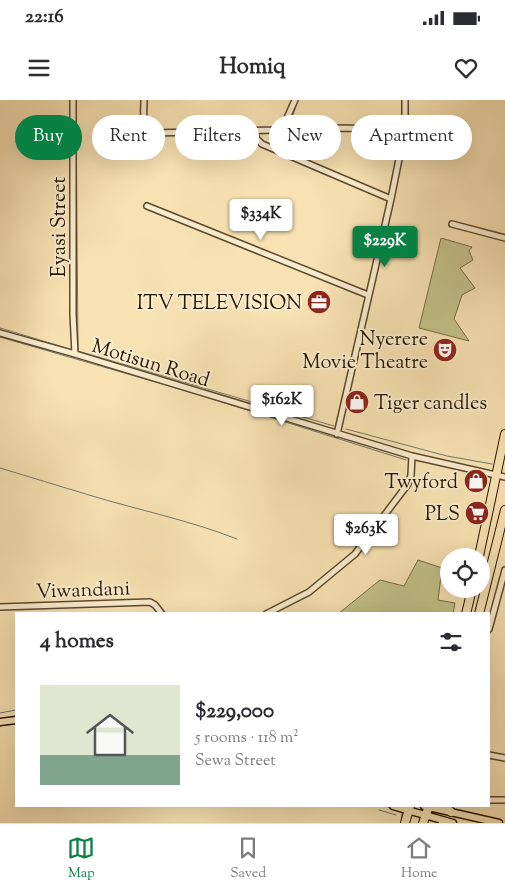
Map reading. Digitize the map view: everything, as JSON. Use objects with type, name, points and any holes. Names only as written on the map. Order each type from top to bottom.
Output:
[{"type":"highway","points":[[481,548],[505,434]]},
{"type":"highway","points":[[480,612],[505,510]]},
{"type":"highway","points":[[466,612],[470,598]]},
{"type":"highway","points":[[424,819],[427,807]]},
{"type":"highway","points":[[405,823],[409,809]]},
{"type":"main road","points":[[0,722],[15,720]]},
{"type":"main road","points":[[427,807],[448,809],[500,823]]},
{"type":"main road","points":[[409,809],[424,819],[447,822]]},
{"type":"street","name":"Eyasi Street","points":[[73,100],[73,314],[75,354]]},
{"type":"street","points":[[144,100],[146,128],[152,133],[175,132]]},
{"type":"street","points":[[288,115],[295,100]]},
{"type":"street","points":[[405,100],[405,115]]},
{"type":"street","points":[[259,141],[262,144],[391,199]]},
{"type":"street","points":[[337,434],[399,160]]},
{"type":"street","points":[[147,206],[368,295]]},
{"type":"street","points":[[452,224],[505,238]]},
{"type":"street","name":"Motisun Road","points":[[0,333],[412,456],[505,477]]},
{"type":"street","points":[[270,612],[309,592],[355,554],[408,484],[412,456]]},
{"type":"street","points":[[490,626],[503,591],[505,570]]},
{"type":"street","name":"Viwandani","points":[[0,607],[150,602],[160,612]]},
{"type":"street","points":[[490,755],[505,758]]},
{"type":"street","points":[[490,800],[505,800]]},
{"type":"shaded area","points":[[441,238],[472,247],[469,251],[473,260],[460,268],[475,288],[462,295],[454,319],[469,341],[419,328]]},
{"type":"shaded area","points":[[418,560],[440,567],[438,600],[455,603],[453,612],[340,612],[380,580],[404,586]]},
{"type":"waterway","points":[[76,100],[78,350]]},
{"type":"waterway","points":[[293,115],[298,100]]},
{"type":"waterway","points":[[0,328],[70,349]]},
{"type":"waterway","points":[[0,337],[190,392],[406,460]]},
{"type":"waterway","points":[[78,351],[334,426]]},
{"type":"waterway","points":[[346,429],[447,456],[492,464]]},
{"type":"waterway","points":[[0,468],[201,526],[237,539]]},
{"type":"waterway","points":[[0,713],[15,710]]},
{"type":"waterway","points":[[0,726],[15,723]]},
{"type":"waterway","points":[[388,807],[402,812],[401,823]]},
{"type":"waterway","points":[[379,810],[396,815]]},
{"type":"place","name":"ITV TELEVISION","points":[[319,302]]},
{"type":"place","name":"Nyerere Movie Theatre","points":[[445,350]]},
{"type":"place","name":"Tiger candles","points":[[357,402]]},
{"type":"place","name":"Twyford","points":[[476,481]]},
{"type":"place","name":"PLS","points":[[477,513]]}]
